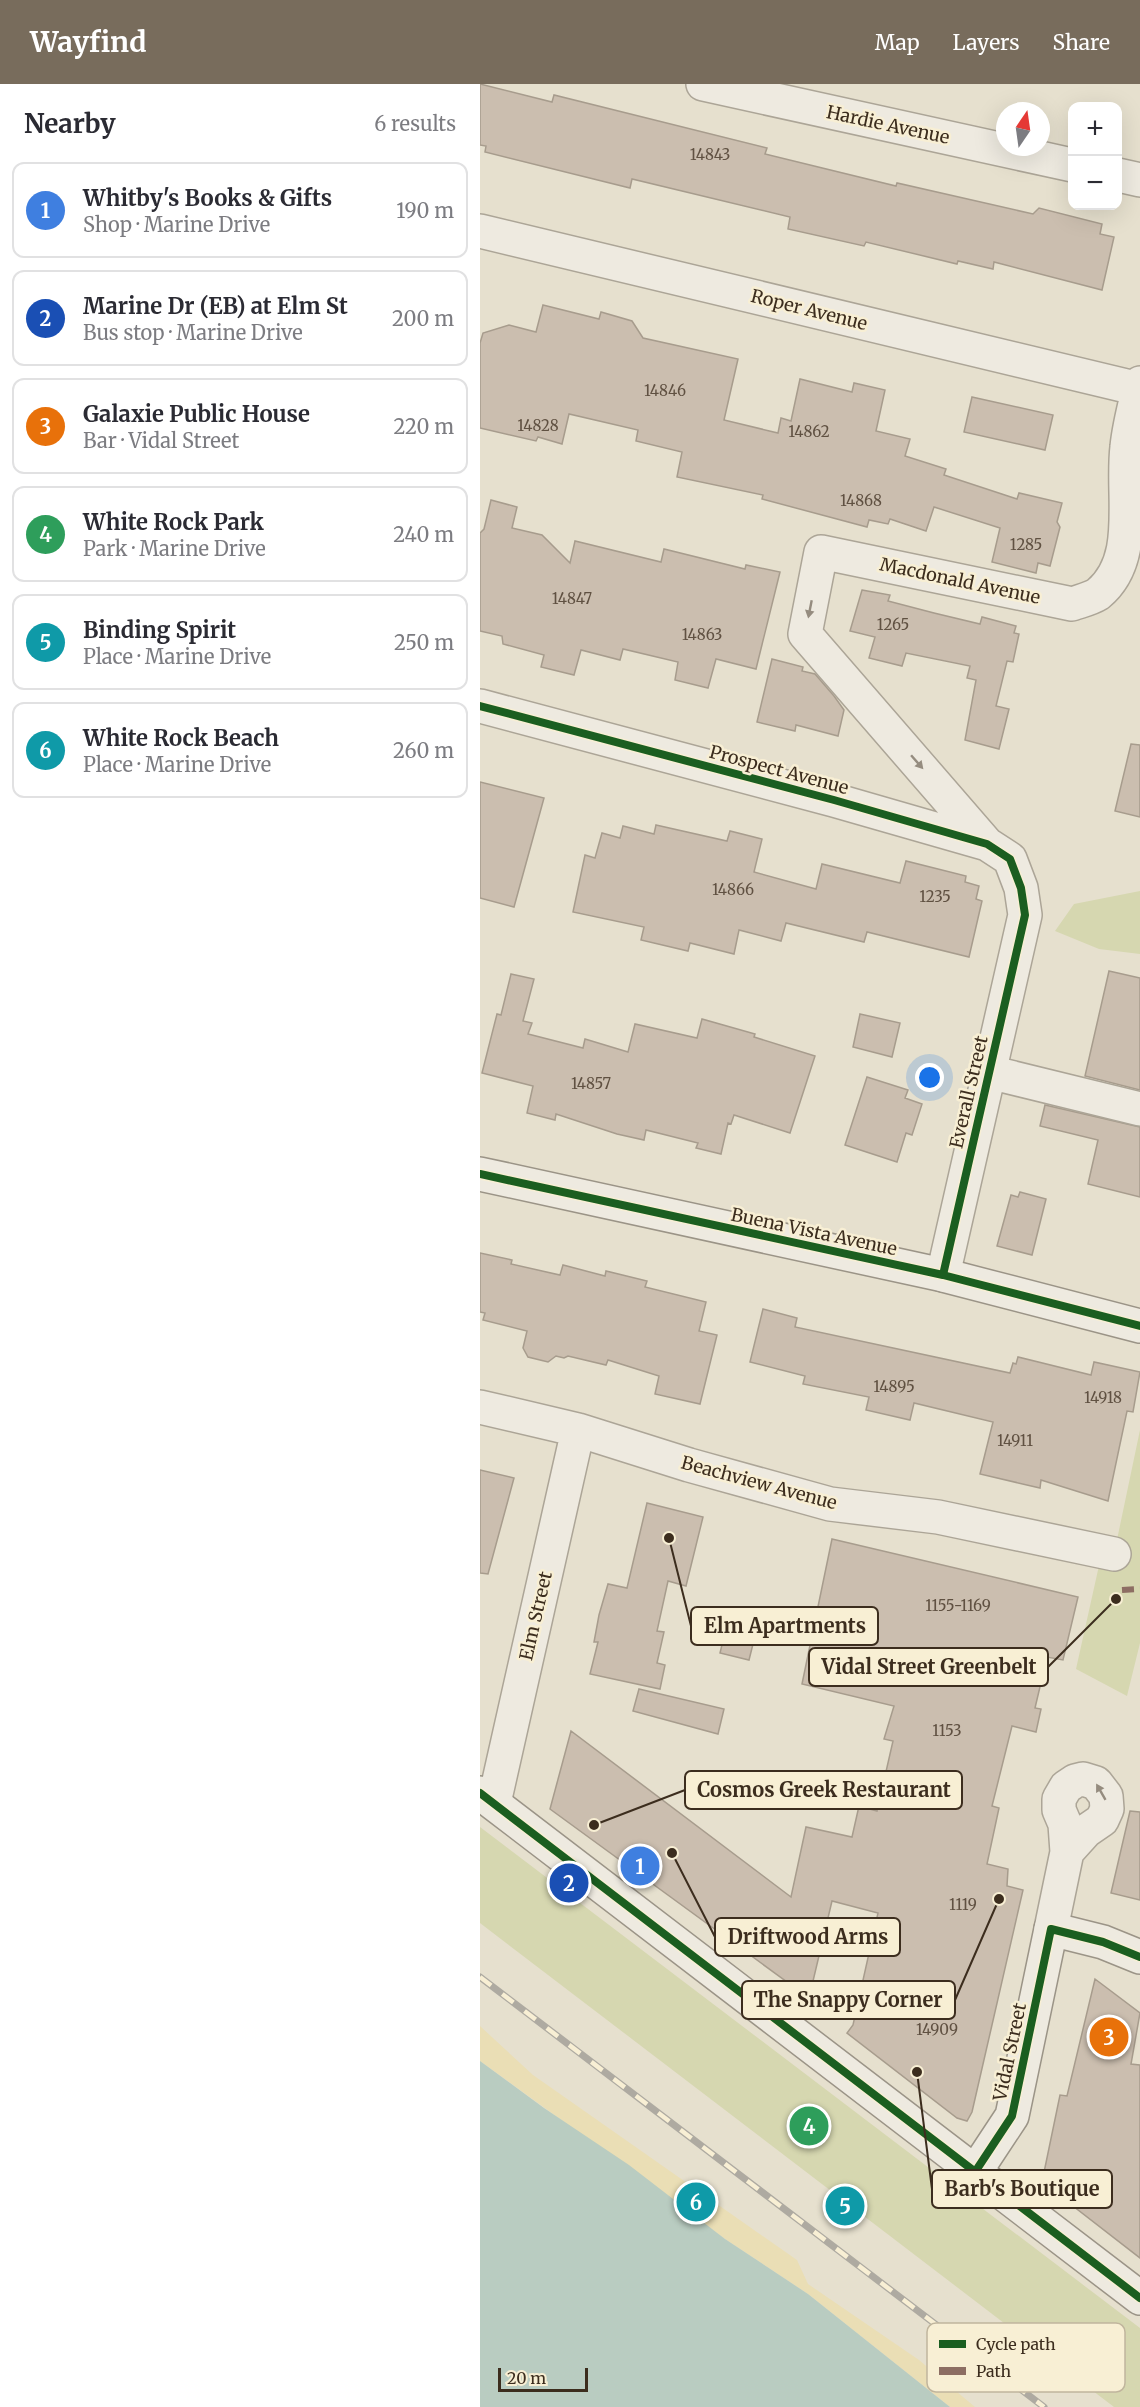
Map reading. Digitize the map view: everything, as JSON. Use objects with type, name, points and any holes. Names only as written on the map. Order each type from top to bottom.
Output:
[{"type":"street","name":"Hardie Avenue","points":[[703,84],[1068,164]]},
{"type":"street","points":[[1122,176],[1140,180]]},
{"type":"street","name":"Roper Avenue","points":[[480,231],[1139,386]]},
{"type":"street","name":"Macdonald Avenue","points":[[987,844],[805,634],[821,552],[1072,604],[1097,594],[1113,580],[1127,558],[1131,530],[1126,448],[1139,386]]},
{"type":"street","name":"Prospect Avenue","points":[[480,706],[823,797],[987,844],[1010,859],[1021,888],[1024,915]]},
{"type":"street","name":"Everall Street","points":[[944,1275],[1024,915]]},
{"type":"street","points":[[989,1072],[1140,1109]]},
{"type":"street","name":"Buena Vista Avenue","points":[[480,1174],[944,1275],[1140,1326]]},
{"type":"street","name":"Beachview Avenue","points":[[480,1407],[578,1430],[689,1465],[830,1504],[938,1517],[1114,1554]]},
{"type":"street","name":"Elm Street","points":[[487,1798],[578,1430]]},
{"type":"street","points":[[487,1798],[1140,2298]]},
{"type":"street","name":"Vidal Street","points":[[975,2172],[1012,2116],[1067,1852]]},
{"type":"street","points":[[1051,1929],[1103,1942],[1140,1957]]},
{"type":"green space","points":[[1140,891],[1140,954],[1099,949],[1055,931],[1074,904]]},
{"type":"green space","points":[[1140,1430],[1140,1643],[1127,1696],[1076,1669],[1102,1552],[1114,1554]]},
{"type":"green space","points":[[480,1827],[1140,2328],[1140,2407],[1114,2407],[1094,2392],[1125,2392],[1125,2323],[1004,2323],[480,1923]]},
{"type":"sand","points":[[480,2026],[533,2075],[797,2260],[808,2284],[927,2367],[927,2389],[808,2294],[725,2239],[480,2061]]},
{"type":"sand","points":[[931,2392],[957,2392],[975,2407],[950,2407]]},
{"type":"shaded area","points":[[480,2061],[544,2108],[629,2165],[725,2239],[808,2294],[927,2389],[927,2392],[931,2392],[950,2407],[480,2407]]},
{"type":"building","points":[[480,84],[552,102],[554,95],[767,148],[765,154],[896,186],[897,183],[1033,214],[1039,208],[1102,224],[1100,234],[1114,237],[1102,290],[994,262],[993,269],[958,261],[957,264],[866,242],[864,246],[788,229],[790,217],[632,179],[630,188],[485,152],[486,146],[480,145]]},
{"type":"building","points":[[543,305],[599,319],[601,312],[632,321],[643,338],[738,359],[724,420],[778,433],[781,418],[791,421],[800,379],[852,392],[854,383],[885,390],[876,431],[910,439],[905,456],[946,469],[944,475],[1017,499],[1019,493],[1062,503],[1057,522],[1060,527],[1050,566],[1038,563],[1036,573],[992,562],[1000,528],[934,507],[926,531],[890,519],[888,524],[869,520],[867,527],[762,499],[763,495],[677,477],[682,452],[636,441],[638,430],[569,414],[562,444],[538,437],[536,441],[480,428],[480,343],[483,333],[509,325],[536,332]]},
{"type":"building","points":[[972,397],[1053,415],[1045,450],[964,432]]},
{"type":"building","points":[[491,500],[517,507],[512,528],[542,535],[570,563],[575,541],[661,562],[664,549],[745,569],[746,565],[780,572],[756,669],[716,659],[708,688],[675,680],[678,662],[623,649],[620,660],[581,650],[574,675],[541,667],[544,655],[503,644],[502,636],[480,631],[480,533],[484,529]]},
{"type":"building","points":[[862,590],[890,595],[888,601],[980,624],[982,617],[1016,626],[1014,633],[1019,634],[1013,662],[1007,661],[996,706],[1009,709],[999,749],[965,740],[976,680],[967,678],[970,666],[906,653],[902,666],[869,658],[875,637],[850,631]]},
{"type":"building","points":[[772,659],[803,667],[802,671],[815,674],[834,696],[844,710],[838,736],[796,725],[795,731],[757,722]]},
{"type":"building","points":[[1131,744],[1140,745],[1140,817],[1115,811]]},
{"type":"building","points":[[480,782],[544,798],[514,907],[480,898]]},
{"type":"building","points":[[656,825],[727,841],[730,831],[762,839],[754,872],[816,889],[822,864],[900,883],[906,861],[966,876],[965,882],[979,886],[976,899],[982,901],[969,957],[867,932],[864,942],[786,923],[781,941],[739,930],[734,954],[690,943],[688,951],[641,940],[644,927],[573,912],[585,855],[595,858],[602,833],[620,838],[623,826],[654,834]]},
{"type":"building","points":[[1109,971],[1140,978],[1140,1090],[1085,1076]]},
{"type":"building","points":[[511,974],[534,979],[523,1021],[532,1023],[528,1034],[583,1048],[585,1039],[628,1052],[635,1024],[697,1038],[702,1019],[755,1034],[754,1037],[815,1056],[790,1133],[734,1115],[731,1124],[728,1123],[721,1154],[696,1148],[698,1143],[646,1130],[644,1140],[617,1134],[556,1114],[555,1120],[527,1113],[533,1086],[482,1073],[497,1014],[501,1015]]},
{"type":"building","points":[[860,1014],[900,1023],[892,1057],[853,1047]]},
{"type":"building","points":[[867,1077],[908,1090],[905,1098],[922,1104],[912,1135],[906,1133],[897,1162],[845,1145]]},
{"type":"building","points":[[1045,1105],[1140,1127],[1140,1197],[1088,1184],[1098,1140],[1040,1126]]},
{"type":"building","points":[[1020,1192],[1046,1199],[1032,1255],[997,1246],[1011,1195],[1018,1197]]},
{"type":"building","points":[[480,1253],[512,1260],[511,1264],[560,1275],[563,1265],[605,1276],[606,1271],[647,1281],[645,1287],[706,1302],[699,1331],[717,1335],[700,1404],[655,1394],[659,1376],[608,1360],[606,1365],[568,1356],[564,1358],[556,1356],[548,1362],[528,1357],[523,1348],[527,1331],[483,1320],[485,1313],[480,1312]]},
{"type":"building","points":[[763,1309],[797,1318],[795,1327],[1010,1373],[1018,1357],[1091,1375],[1094,1362],[1140,1372],[1133,1412],[1127,1411],[1108,1501],[1041,1480],[1040,1488],[980,1474],[993,1422],[914,1403],[910,1420],[866,1410],[869,1397],[803,1384],[805,1376],[750,1362]]},
{"type":"building","points":[[480,1470],[514,1478],[488,1574],[480,1573]]},
{"type":"building","points":[[647,1503],[703,1517],[686,1586],[668,1581],[657,1631],[664,1632],[657,1663],[665,1665],[660,1689],[590,1674],[598,1642],[594,1642],[599,1615],[608,1584],[627,1588]]},
{"type":"building","points":[[832,1539],[1078,1597],[1063,1660],[1047,1657],[1035,1708],[1041,1709],[1036,1732],[1012,1726],[992,1806],[999,1808],[987,1864],[1008,1869],[1007,1886],[1023,1890],[972,2112],[967,2121],[957,2118],[847,2033],[853,2025],[878,1913],[832,1901],[809,1998],[550,1809],[571,1731],[791,1897],[806,1827],[852,1837],[859,1806],[877,1811],[893,1741],[884,1739],[894,1706],[802,1684]]},
{"type":"building","points":[[728,1620],[757,1628],[749,1660],[720,1653]]},
{"type":"building","points":[[639,1689],[724,1709],[718,1734],[633,1711]]},
{"type":"building","points":[[1130,1811],[1140,1812],[1140,1900],[1111,1893]]},
{"type":"building","points":[[1095,1979],[1140,2013],[1131,2064],[1140,2065],[1140,2258],[1042,2182],[1060,2095],[1067,2096]]},
{"type":"railway","points":[[480,1977],[934,2323]]},
{"type":"railway","points":[[1024,2392],[1044,2407]]},
{"type":"marked path","points":[[1122,1590],[1140,1589]]},
{"type":"cycle path","points":[[480,706],[834,800],[987,844],[1010,859],[1021,888],[1025,915],[943,1275]]},
{"type":"cycle path","points":[[480,1174],[943,1275],[1140,1326]]},
{"type":"cycle path","points":[[480,1793],[1140,2298]]},
{"type":"cycle path","points":[[975,2172],[1012,2116],[1051,1929],[1103,1942],[1140,1957]]},
{"type":"place","name":"Elm Apartments","points":[[669,1538]]},
{"type":"place","name":"Vidal Street Greenbelt","points":[[1116,1599]]},
{"type":"place","name":"Cosmos Greek Restaurant","points":[[594,1825]]},
{"type":"place","name":"Driftwood Arms","points":[[672,1853]]},
{"type":"place","name":"Whitby's Books & Gifts","points":[[640,1866]]},
{"type":"place","name":"Marine Dr (EB) at Elm St","points":[[569,1883]]},
{"type":"place","name":"The Snappy Corner","points":[[999,1899]]},
{"type":"place","name":"Galaxie Public House","points":[[1109,2037]]},
{"type":"place","name":"Barb's Boutique","points":[[917,2072]]},
{"type":"place","name":"White Rock Park","points":[[809,2126]]},
{"type":"place","name":"White Rock Beach","points":[[696,2202]]},
{"type":"place","name":"Binding Spirit","points":[[845,2206]]}]
